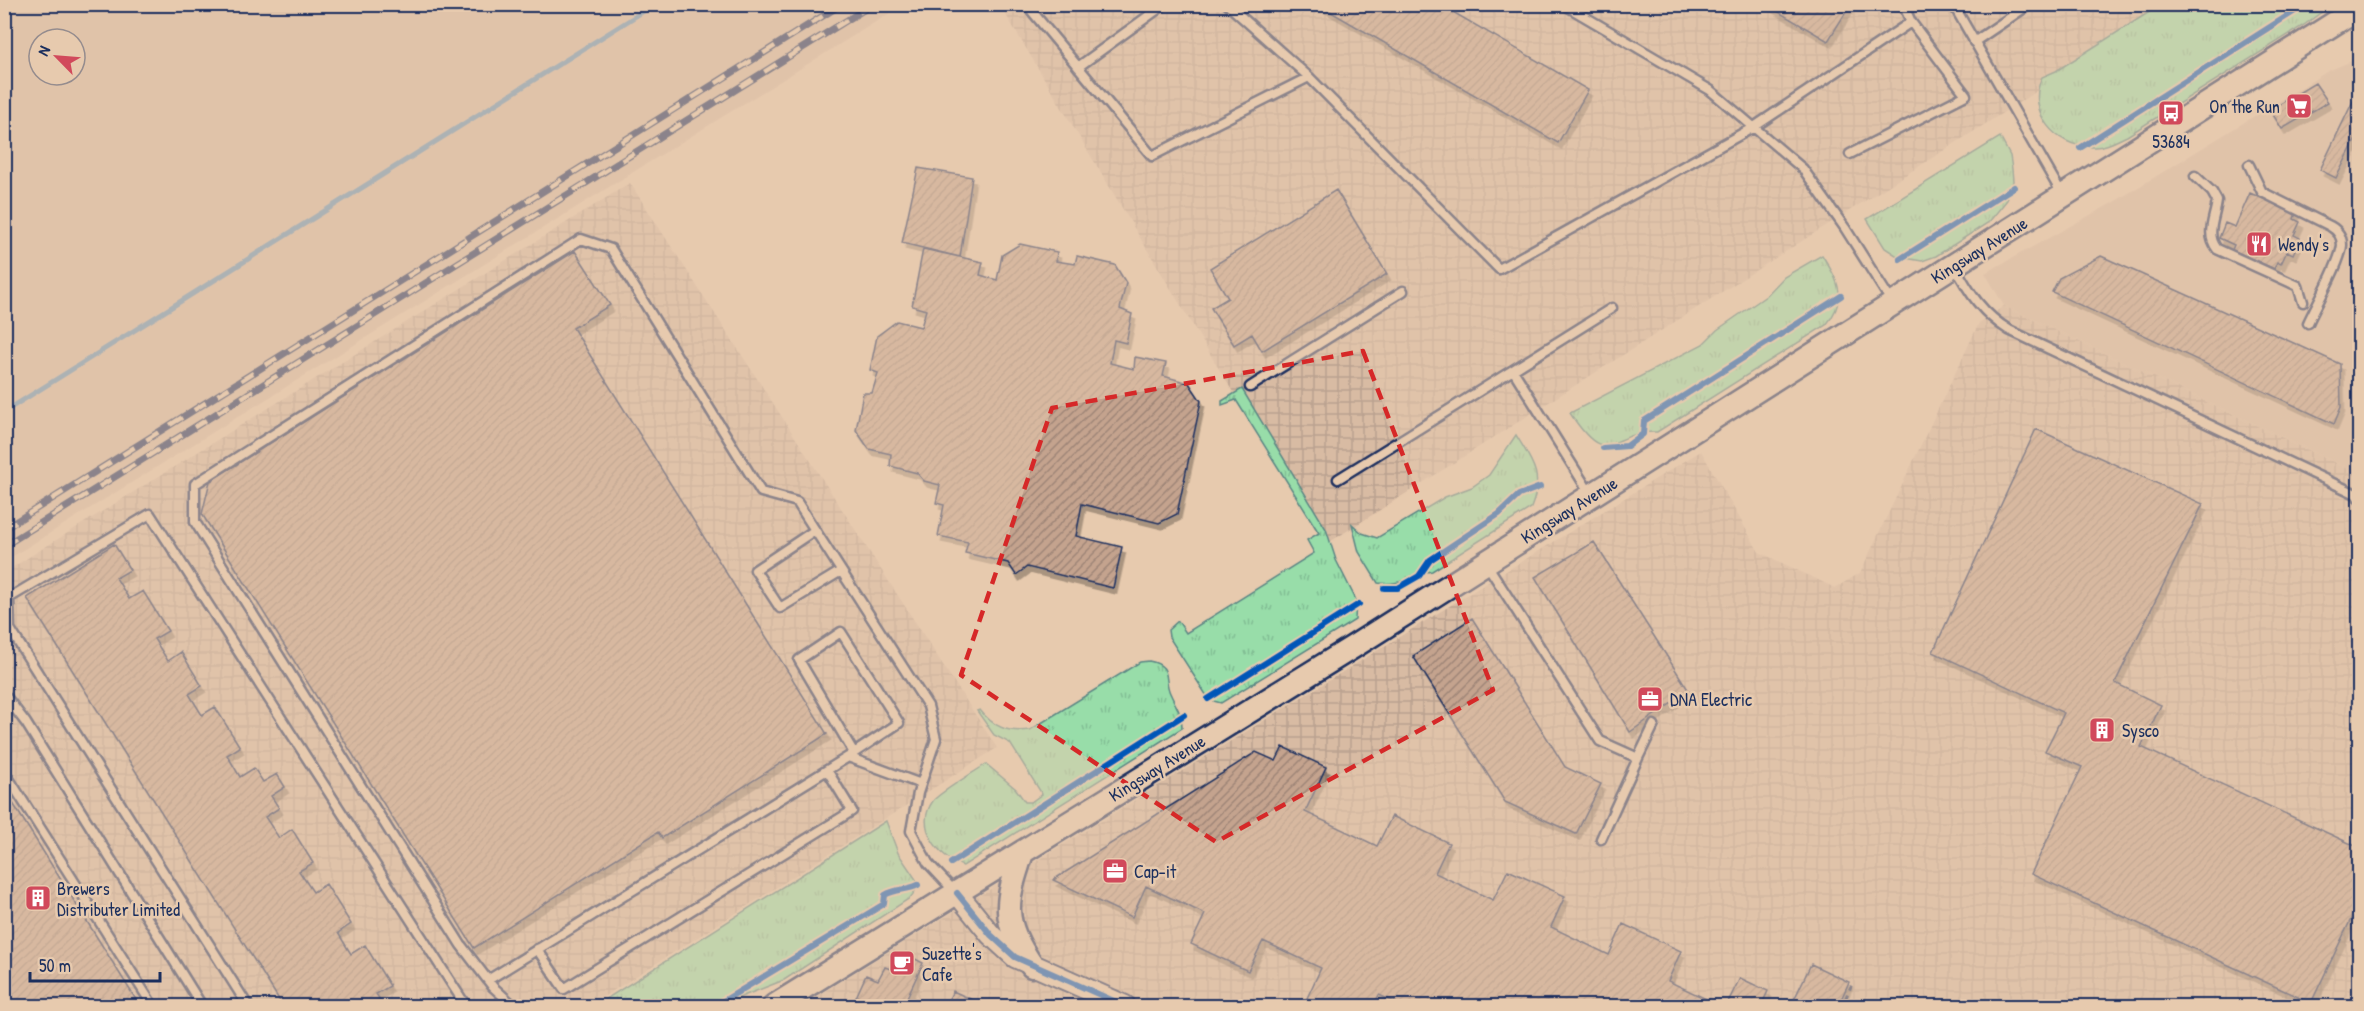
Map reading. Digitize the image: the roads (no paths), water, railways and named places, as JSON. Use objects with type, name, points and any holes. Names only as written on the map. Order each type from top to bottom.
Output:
[{"type":"main road","name":"Kingsway Avenue","points":[[774,1006],[1485,562],[2064,197],[2360,7]]},
{"type":"main road","points":[[1022,852],[1013,881],[1008,916],[1012,934],[1032,966]]},
{"type":"street","points":[[957,893],[999,944],[1032,966],[1125,1006]]},
{"type":"lane","points":[[1026,4],[1152,156],[1309,77]]},
{"type":"lane","points":[[1078,67],[1165,4]]},
{"type":"lane","points":[[1227,4],[1309,77],[1499,269],[1754,127],[1911,22]]},
{"type":"lane","points":[[1563,4],[1710,90],[1803,170],[1845,228],[1893,304]]},
{"type":"lane","points":[[1850,154],[1966,95],[1911,22],[1903,4]]},
{"type":"lane","points":[[1953,4],[2064,197]]},
{"type":"lane","points":[[1974,42],[2030,4]]},
{"type":"lane","points":[[2249,165],[2262,192],[2330,225],[2342,241],[2340,255],[2308,323]]},
{"type":"lane","points":[[2195,176],[2212,192],[2217,201],[2211,228],[2211,241],[2217,249],[2298,286],[2303,302]]},
{"type":"lane","points":[[514,1006],[488,980],[461,945],[195,522],[195,484],[581,239],[611,249],[761,492],[797,502],[928,706],[936,739],[921,784],[911,831],[928,863],[957,893]]},
{"type":"lane","points":[[1955,265],[1967,290],[1981,309],[2009,330],[2297,465],[2356,494],[2360,500]]},
{"type":"lane","points":[[1250,387],[1403,291]]},
{"type":"lane","points":[[1338,479],[1612,308]]},
{"type":"lane","points":[[1513,370],[1591,495]]},
{"type":"lane","points":[[248,1006],[10,629],[9,598],[150,514],[466,1006]]},
{"type":"lane","points":[[815,530],[755,570],[780,608],[841,571]]},
{"type":"lane","points":[[1485,562],[1600,741],[1638,758]]},
{"type":"lane","points":[[488,980],[851,755],[899,723],[840,632],[799,660],[851,755],[921,784]]},
{"type":"lane","points":[[4,694],[27,723],[202,1006]]},
{"type":"lane","points":[[1601,839],[1654,725]]},
{"type":"lane","points":[[537,949],[564,989],[852,811],[827,770]]},
{"type":"lane","points":[[4,771],[153,1006]]},
{"type":"waterway","points":[[4,412],[655,4]]},
{"type":"railway","points":[[4,529],[842,4]]},
{"type":"railway","points":[[4,546],[873,4]]},
{"type":"place","name":"On the Run","points":[[2299,106]]},
{"type":"place","name":"53684","points":[[2171,113]]},
{"type":"place","name":"Wendy's","points":[[2259,244]]},
{"type":"place","name":"DNA Electric","points":[[1650,699]]},
{"type":"place","name":"Sysco","points":[[2102,730]]},
{"type":"place","name":"Cap-it","points":[[1115,871]]},
{"type":"place","name":"Brewers Distributer Limited","points":[[38,898]]},
{"type":"place","name":"Suzette's Cafe","points":[[902,963]]}]
